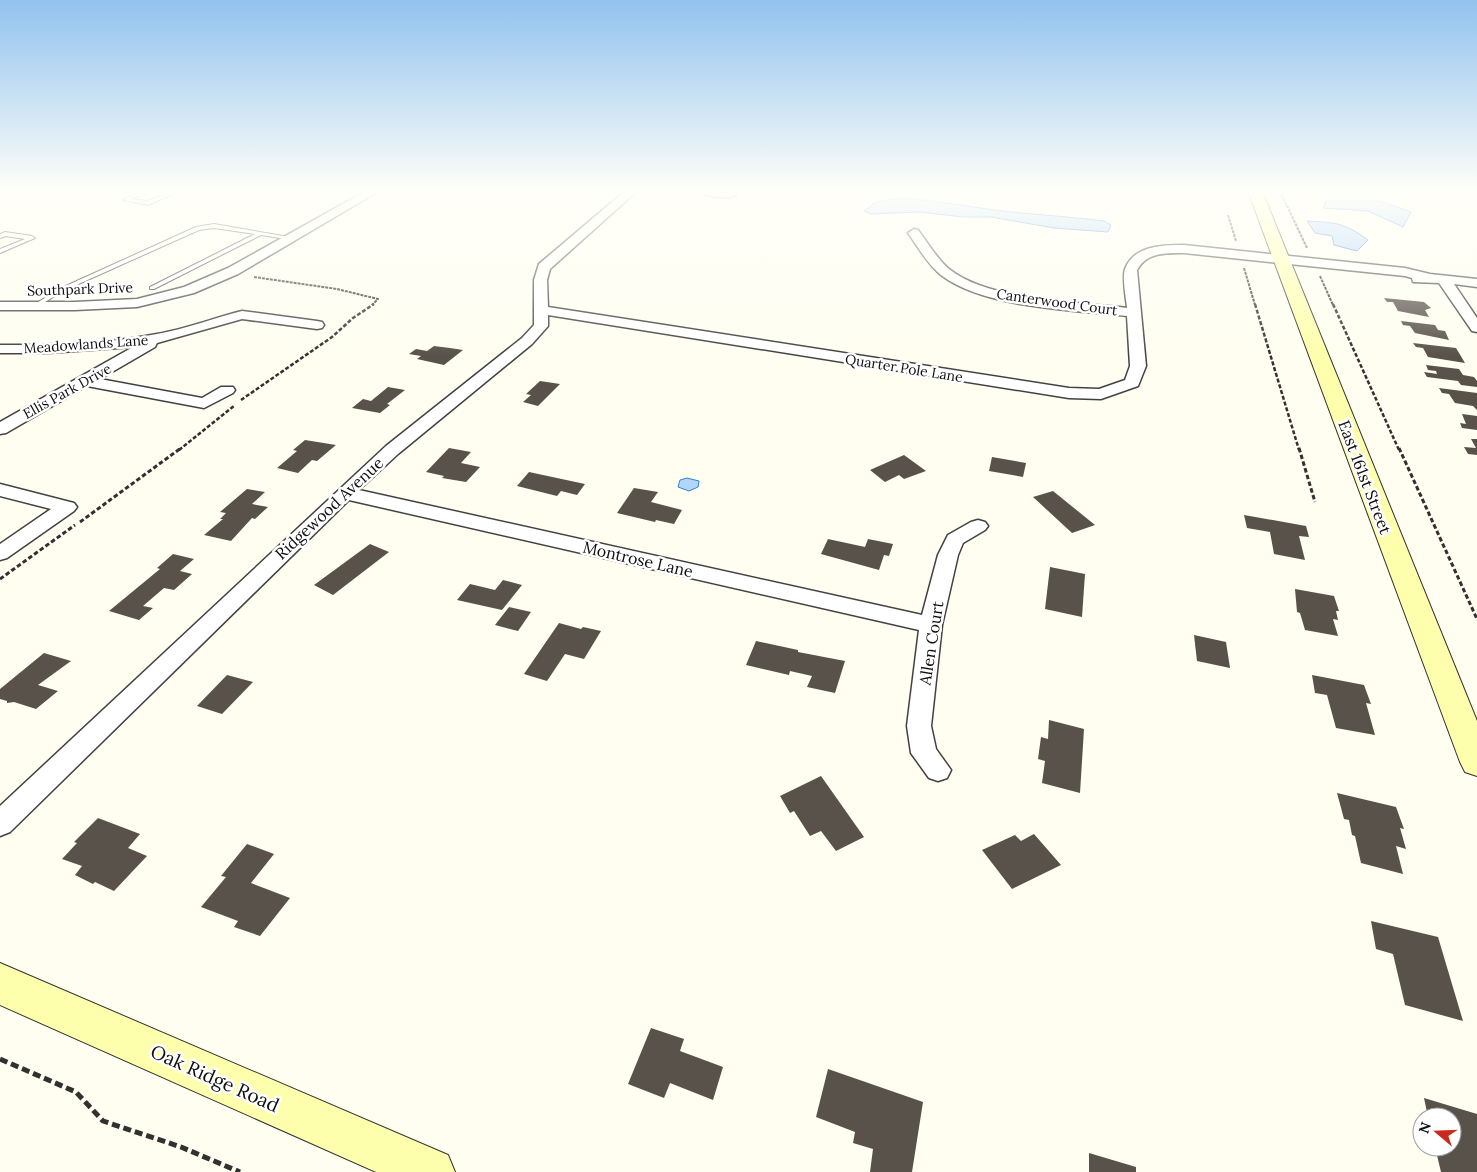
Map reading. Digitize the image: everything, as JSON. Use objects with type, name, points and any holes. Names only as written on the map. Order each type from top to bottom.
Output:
[{"type":"street","name":"Southpark Drive","points":[[0,306],[75,306],[137,303],[189,290],[233,271],[278,246]]},
{"type":"street","name":"Ridgewood Avenue","points":[[0,824],[345,493],[392,450],[516,351],[541,326],[540,276],[544,267],[569,246]]},
{"type":"street","name":"Canterwood Court","points":[[924,246],[946,273],[964,283],[985,291],[1016,298],[1134,313]]},
{"type":"street","name":"East 161st Street","points":[[1276,246],[1477,762]]},
{"type":"street","name":"Quarter Pole Lane","points":[[542,310],[702,333],[871,363],[1069,393],[1101,394],[1132,384],[1138,366],[1131,270],[1135,262],[1144,255],[1241,258],[1414,280],[1430,278],[1477,283]]},
{"type":"street","points":[[1444,280],[1477,328]]},
{"type":"street","name":"Meadowlands Lane","points":[[0,349],[72,348],[132,343],[161,338],[242,315],[317,326]]},
{"type":"street","name":"Ellis Park Drive","points":[[1,427],[161,338]]},
{"type":"street","points":[[85,381],[204,403],[227,390]]},
{"type":"street","points":[[0,490],[67,507],[0,553]]},
{"type":"street","name":"Montrose Lane","points":[[345,493],[931,625]]},
{"type":"street","name":"Allen Court","points":[[938,770],[924,752],[919,726],[931,625],[948,555],[955,539],[978,526]]},
{"type":"street","name":"Oak Ridge Road","points":[[0,984],[431,1172]]},
{"type":"lane","points":[[0,251],[13,246]]},
{"type":"lane","points":[[35,306],[61,290],[159,246]]},
{"type":"lane","points":[[152,288],[236,246]]},
{"type":"path","points":[[1237,246],[1315,502]]},
{"type":"path","points":[[1306,246],[1477,619]]},
{"type":"path","points":[[0,1059],[76,1092],[103,1121],[181,1147],[240,1172]]},
{"type":"water","points":[[1337,246],[1362,246],[1357,251]]},
{"type":"water","points":[[687,478],[699,481],[698,487],[689,491],[678,487],[680,480]]},
{"type":"building","points":[[1384,298],[1424,302],[1431,308],[1425,310],[1429,317],[1398,311],[1393,302],[1387,302]]},
{"type":"building","points":[[1401,321],[1435,325],[1438,330],[1445,331],[1449,340],[1415,333],[1410,326],[1403,325]]},
{"type":"building","points":[[1413,343],[1456,348],[1465,363],[1428,357],[1423,348],[1416,347]]},
{"type":"building","points":[[434,346],[463,350],[444,365],[417,359],[421,356],[409,354],[416,349],[427,351]]},
{"type":"building","points":[[1426,365],[1459,369],[1463,375],[1474,377],[1477,381],[1477,387],[1461,385],[1458,381],[1427,377],[1424,372],[1437,374],[1436,371],[1428,370]]},
{"type":"building","points":[[540,381],[560,384],[538,406],[523,402],[531,395],[526,394]]},
{"type":"building","points":[[388,387],[405,390],[387,404],[390,405],[380,413],[352,408],[363,399],[371,401]]},
{"type":"building","points":[[1439,388],[1477,393],[1477,410],[1473,406],[1455,403],[1449,394],[1442,393]]},
{"type":"building","points":[[1462,414],[1477,416],[1477,430],[1462,428],[1460,423],[1466,424]]},
{"type":"building","points":[[1471,439],[1477,439],[1477,455],[1468,454],[1464,447],[1476,448]]},
{"type":"building","points":[[305,440],[336,445],[317,461],[312,460],[298,473],[277,468],[297,451],[293,450]]},
{"type":"building","points":[[449,448],[471,452],[461,463],[480,467],[466,482],[442,478],[444,476],[426,472]]},
{"type":"building","points":[[904,455],[926,471],[904,479],[899,475],[885,482],[870,470]]},
{"type":"building","points":[[992,457],[1026,463],[1023,477],[989,471]]},
{"type":"building","points":[[529,472],[585,484],[577,495],[561,491],[557,496],[517,486]]},
{"type":"building","points":[[634,488],[658,492],[651,502],[682,510],[674,524],[656,520],[655,522],[617,513]]},
{"type":"building","points":[[247,489],[265,492],[252,504],[268,507],[255,519],[252,518],[231,541],[204,535],[223,519],[220,519],[226,513],[220,512]]},
{"type":"building","points":[[1053,491],[1095,525],[1072,533],[1033,497]]},
{"type":"building","points":[[1244,515],[1306,526],[1309,537],[1299,536],[1305,560],[1274,554],[1270,532],[1247,528]]},
{"type":"building","points":[[828,539],[865,547],[868,539],[893,544],[889,556],[884,555],[879,570],[821,554]]},
{"type":"building","points":[[370,544],[389,552],[333,595],[314,585]]},
{"type":"building","points":[[173,554],[194,559],[180,571],[192,574],[174,590],[164,588],[143,606],[153,608],[139,620],[109,611],[160,569],[157,568]]},
{"type":"building","points":[[1050,567],[1085,574],[1082,617],[1045,609]]},
{"type":"building","points":[[503,580],[522,585],[502,610],[457,600],[470,584],[495,590]]},
{"type":"building","points":[[1295,589],[1334,596],[1339,611],[1336,611],[1338,620],[1333,619],[1338,636],[1305,630],[1300,613],[1297,612]]},
{"type":"building","points":[[509,607],[531,612],[518,631],[495,625]]},
{"type":"building","points":[[559,623],[581,629],[583,627],[601,631],[584,659],[565,654],[547,681],[524,674]]},
{"type":"building","points":[[1194,635],[1226,642],[1230,668],[1197,661]]},
{"type":"building","points":[[756,641],[798,650],[798,652],[845,661],[835,693],[807,687],[812,676],[790,671],[789,675],[746,665]]},
{"type":"building","points":[[44,653],[71,661],[38,685],[58,691],[36,709],[14,702],[7,703],[7,701],[0,699],[0,689]]},
{"type":"building","points":[[227,675],[253,682],[222,714],[197,706]]},
{"type":"building","points":[[1312,675],[1364,685],[1371,704],[1366,703],[1375,735],[1336,728],[1327,695],[1315,693]]},
{"type":"building","points":[[1049,720],[1084,729],[1080,793],[1042,783],[1045,761],[1038,759],[1041,737],[1048,739]]},
{"type":"building","points":[[821,776],[864,837],[836,851],[821,831],[810,836],[794,811],[790,813],[780,796]]},
{"type":"building","points":[[1337,793],[1396,807],[1404,829],[1400,828],[1406,849],[1396,846],[1403,874],[1361,863],[1355,836],[1352,835],[1349,820],[1344,819]]},
{"type":"building","points":[[98,818],[140,834],[128,848],[147,856],[114,891],[75,875],[82,866],[62,859],[77,843],[74,842]]},
{"type":"building","points":[[1034,834],[1061,865],[1012,889],[982,850],[1015,835],[1021,841]]},
{"type":"building","points":[[247,844],[274,854],[251,883],[290,898],[260,936],[234,927],[238,921],[201,907],[226,877],[221,876]]},
{"type":"building","points":[[1371,921],[1438,937],[1463,1021],[1405,1005],[1393,954],[1376,949]]},
{"type":"building","points":[[651,1028],[684,1039],[680,1051],[723,1067],[713,1100],[670,1083],[664,1098],[628,1084]]},
{"type":"building","points":[[828,1069],[923,1102],[912,1172],[870,1172],[873,1149],[853,1143],[855,1132],[816,1117]]},
{"type":"building","points":[[1424,1098],[1454,1107],[1426,1107]]},
{"type":"building","points":[[1462,1109],[1477,1114],[1477,1172],[1441,1172],[1437,1157],[1462,1157]]},
{"type":"building","points":[[1089,1153],[1136,1167],[1136,1172],[1089,1172]]}]
